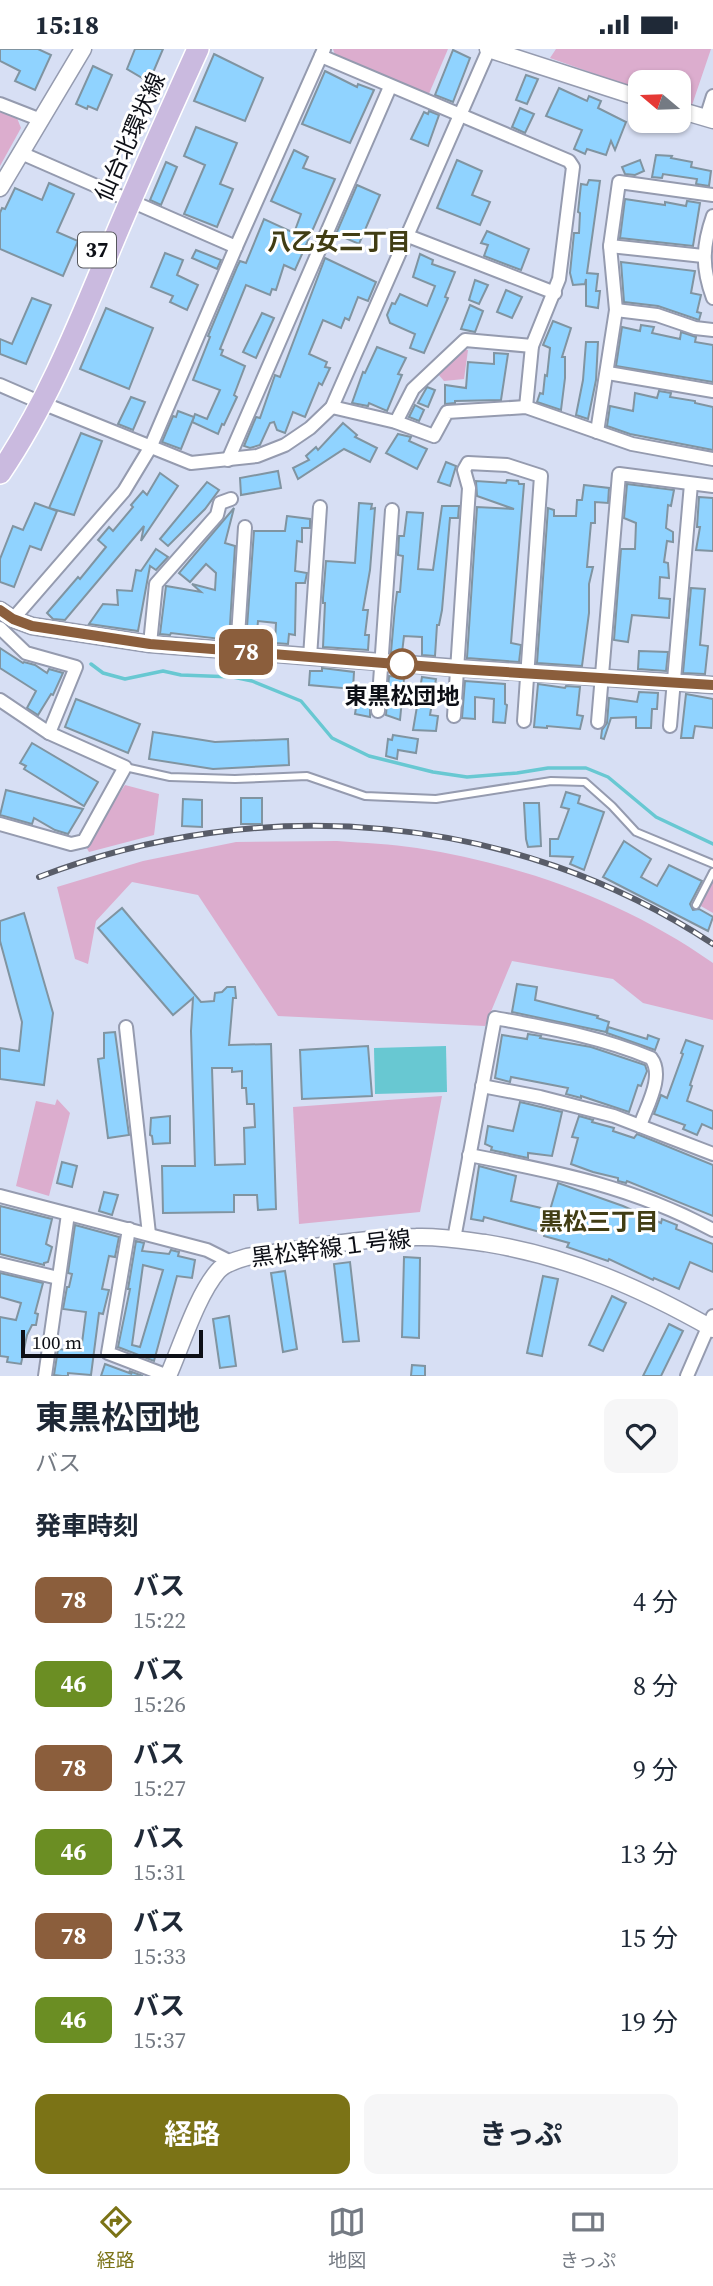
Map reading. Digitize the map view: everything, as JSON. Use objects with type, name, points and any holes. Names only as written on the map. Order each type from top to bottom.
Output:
[{"type":"main road","name":"仙台北環状線","points":[[0,447],[62,362],[185,49]]},
{"type":"main road","name":"仙台北環状線","points":[[125,198],[198,49]]},
{"type":"main road","name":"仙台北環状線","points":[[0,473],[36,401]]},
{"type":"street","points":[[0,188],[83,49]]},
{"type":"street","points":[[0,384],[191,463],[257,456],[285,445],[310,428],[332,407],[489,49],[628,94]]},
{"type":"street","points":[[4,619],[124,491],[150,448],[323,53],[460,117],[569,161],[573,167],[559,278],[532,347],[526,407]]},
{"type":"street","points":[[228,460],[390,86]]},
{"type":"street","points":[[691,114],[709,119],[713,96]]},
{"type":"street","points":[[0,104],[41,120]]},
{"type":"street","points":[[21,153],[236,247]]},
{"type":"street","points":[[597,432],[616,310],[610,246],[619,182],[713,195]]},
{"type":"street","points":[[713,216],[703,256],[705,277],[713,298]]},
{"type":"street","points":[[408,236],[555,293]]},
{"type":"street","points":[[610,246],[703,256]]},
{"type":"street","points":[[616,310],[657,315],[695,328],[713,330]]},
{"type":"street","points":[[397,422],[413,389],[465,340],[532,347]]},
{"type":"street","points":[[608,373],[713,391]]},
{"type":"street","points":[[332,407],[397,422],[434,436],[447,412],[526,407],[632,444],[713,459]]},
{"type":"street","points":[[454,716],[469,488],[464,470],[468,463],[494,464],[508,465],[541,476],[524,721]]},
{"type":"street","points":[[598,723],[619,474],[713,486]]},
{"type":"street","points":[[670,726],[691,484]]},
{"type":"street","points":[[150,644],[156,584],[217,515],[219,503],[231,499]]},
{"type":"street","points":[[310,657],[320,507]]},
{"type":"street","points":[[378,711],[392,510]]},
{"type":"street","points":[[237,652],[245,527]]},
{"type":"street","points":[[4,619],[58,632],[150,644],[458,669],[713,685]]},
{"type":"street","points":[[4,619],[26,653],[76,667],[49,733]]},
{"type":"street","points":[[0,700],[49,733],[125,767],[84,841],[71,844],[0,824]]},
{"type":"street","points":[[454,1239],[495,1019],[558,1030],[609,1043],[652,1058],[656,1064],[657,1077],[640,1126]]},
{"type":"street","points":[[126,1027],[149,1234]]},
{"type":"street","points":[[482,1086],[540,1097],[614,1116],[713,1154]]},
{"type":"street","points":[[469,1155],[601,1183],[665,1207],[713,1230]]},
{"type":"street","points":[[0,1196],[207,1250],[231,1262]]},
{"type":"street","points":[[46,1376],[68,1214]]},
{"type":"street","points":[[129,1229],[108,1353],[168,1376]]},
{"type":"street","name":"黒松幹線１号線","points":[[168,1376],[205,1292],[219,1270],[231,1262],[247,1257],[380,1238],[420,1236],[454,1239],[568,1261],[638,1289],[711,1324]]},
{"type":"street","points":[[0,1264],[58,1278]]},
{"type":"street","points":[[687,1376],[711,1324]]},
{"type":"lane","points":[[125,767],[170,778],[307,776],[365,796],[436,799],[551,781],[585,782],[636,831],[713,864]]},
{"type":"lane","points":[[696,905],[713,871]]},
{"type":"shaded area","points":[[333,49],[448,49],[428,96],[335,55]]},
{"type":"shaded area","points":[[556,49],[711,49],[691,108],[691,70],[628,70],[628,86],[550,58]]},
{"type":"shaded area","points":[[0,112],[17,118],[21,128],[0,166]]},
{"type":"shaded area","points":[[463,350],[468,350],[464,379],[444,381],[438,374]]},
{"type":"shaded area","points":[[125,785],[159,794],[154,835],[89,852],[85,845]]},
{"type":"shaded area","points":[[337,841],[407,847],[496,864],[572,889],[645,921],[713,963],[713,1020],[643,1003],[613,979],[512,961],[485,1026],[278,1016],[198,895],[132,882],[96,921],[88,964],[75,959],[57,887],[143,861],[236,842]]},
{"type":"shaded area","points":[[713,879],[713,913],[699,905]]},
{"type":"shaded area","points":[[442,1096],[420,1212],[299,1224],[293,1107]]},
{"type":"shaded area","points":[[57,1099],[70,1113],[49,1196],[16,1186],[36,1101],[55,1105]]},
{"type":"water","points":[[446,1046],[447,1092],[375,1094],[374,1048]]},
{"type":"building","points":[[0,49],[38,49],[51,55],[35,90],[15,81],[20,71],[0,61]]},
{"type":"building","points":[[135,49],[163,49],[149,82],[127,69]]},
{"type":"building","points":[[453,50],[470,58],[453,102],[435,95]]},
{"type":"building","points":[[214,54],[263,78],[245,121],[194,101]]},
{"type":"building","points":[[93,66],[112,75],[97,110],[76,104]]},
{"type":"building","points":[[325,71],[357,87],[358,84],[374,90],[350,143],[302,124]]},
{"type":"building","points":[[526,75],[538,79],[527,104],[516,100]]},
{"type":"building","points":[[559,88],[587,101],[589,96],[601,101],[598,108],[626,122],[615,150],[611,141],[606,155],[587,149],[585,154],[574,149],[582,130],[546,116]]},
{"type":"building","points":[[520,108],[534,114],[525,133],[512,127]]},
{"type":"building","points":[[429,111],[439,115],[428,146],[411,139],[424,112],[428,114]]},
{"type":"building","points":[[196,127],[237,143],[220,184],[233,189],[217,227],[184,214],[205,165],[184,156]]},
{"type":"building","points":[[294,150],[308,157],[303,168],[335,179],[295,270],[284,265],[276,290],[272,289],[270,295],[246,285],[220,349],[223,350],[221,355],[245,366],[234,395],[237,397],[218,434],[192,422],[195,414],[207,419],[220,390],[193,380],[237,267],[240,261],[246,263],[264,219],[294,233],[301,214],[271,201]]},
{"type":"building","points":[[656,155],[672,156],[671,158],[692,162],[691,167],[711,171],[709,186],[696,184],[697,179],[663,174],[662,178],[652,177]]},
{"type":"building","points":[[457,160],[482,171],[472,195],[490,202],[480,225],[437,208]]},
{"type":"building","points":[[640,160],[644,171],[635,175],[625,174],[622,167]]},
{"type":"building","points":[[166,162],[177,167],[161,205],[150,200]]},
{"type":"building","points":[[589,180],[600,181],[587,273],[598,274],[598,308],[586,306],[586,279],[585,284],[573,285],[570,273],[574,233],[579,233],[581,184],[587,185]]},
{"type":"building","points":[[49,183],[74,194],[57,232],[78,241],[63,276],[0,249],[0,213],[2,208],[5,209],[15,188],[42,200]]},
{"type":"building","points":[[357,185],[380,195],[359,244],[336,234]]},
{"type":"building","points":[[625,199],[665,205],[665,202],[686,206],[687,201],[700,203],[693,246],[620,238]]},
{"type":"building","points":[[487,231],[529,249],[521,270],[484,256],[488,245],[481,243]]},
{"type":"building","points":[[196,250],[221,260],[217,269],[192,258]]},
{"type":"building","points":[[165,253],[183,260],[177,275],[198,285],[187,310],[170,302],[173,296],[151,287]]},
{"type":"building","points":[[420,254],[433,260],[432,264],[455,272],[445,297],[448,298],[424,353],[410,348],[415,334],[390,323],[387,315],[400,294],[427,306],[435,286],[413,277]]},
{"type":"building","points":[[325,258],[376,282],[368,301],[358,297],[349,320],[345,318],[341,328],[323,320],[309,354],[327,362],[325,367],[330,368],[322,385],[319,383],[305,417],[293,412],[285,433],[277,430],[274,422],[270,423],[260,445],[250,448],[244,446],[256,417],[260,418],[275,375],[280,377]]},
{"type":"building","points":[[621,262],[695,271],[691,293],[701,295],[697,312],[701,313],[699,320],[658,306],[624,302]]},
{"type":"building","points":[[475,280],[488,285],[479,304],[469,300]]},
{"type":"building","points":[[506,290],[522,297],[512,318],[497,312]]},
{"type":"building","points":[[32,298],[51,305],[26,364],[0,354],[0,339],[12,344]]},
{"type":"building","points":[[470,305],[483,311],[475,332],[461,329]]},
{"type":"building","points":[[106,308],[153,328],[129,389],[80,369]]},
{"type":"building","points":[[262,313],[274,318],[256,358],[243,352]]},
{"type":"building","points":[[553,321],[571,328],[562,357],[565,357],[565,378],[561,410],[537,402],[540,393],[543,394],[550,348],[543,345]]},
{"type":"building","points":[[641,325],[654,327],[652,333],[680,339],[681,332],[696,337],[695,342],[713,345],[713,382],[616,366],[622,327],[640,331]]},
{"type":"building","points":[[586,342],[598,342],[596,380],[588,419],[576,415],[583,380]]},
{"type":"building","points":[[377,347],[406,358],[398,374],[402,375],[387,411],[369,403],[368,406],[352,403],[363,372],[365,373]]},
{"type":"building","points":[[494,353],[508,354],[501,400],[455,401],[445,404],[445,385],[466,388],[468,362],[494,364]]},
{"type":"building","points":[[427,387],[435,390],[428,407],[418,403]]},
{"type":"building","points":[[659,391],[671,393],[670,397],[713,407],[713,450],[630,434],[607,426],[610,406],[633,411],[635,393],[657,398]]},
{"type":"building","points":[[131,397],[145,402],[133,430],[118,424]]},
{"type":"building","points":[[415,405],[424,410],[419,421],[409,417]]},
{"type":"building","points":[[178,411],[194,417],[181,449],[162,442],[173,416],[176,417]]},
{"type":"building","points":[[343,423],[357,435],[355,437],[377,448],[370,462],[344,449],[298,479],[293,468],[309,460],[306,456],[316,447],[318,450]]},
{"type":"building","points":[[81,433],[102,441],[74,515],[49,508]]},
{"type":"building","points":[[398,434],[411,437],[409,441],[427,449],[417,469],[386,453]]},
{"type":"building","points":[[446,462],[456,466],[450,486],[438,482]]},
{"type":"building","points":[[278,471],[281,488],[241,495],[240,478]]},
{"type":"building","points":[[160,473],[178,486],[141,541],[144,526],[65,620],[53,619],[47,613],[106,547],[98,540],[109,527],[113,531],[143,491],[147,495]]},
{"type":"building","points":[[507,480],[524,484],[511,643],[521,645],[519,662],[467,658],[477,507],[514,509],[477,496],[476,481],[506,483]]},
{"type":"building","points":[[207,482],[219,490],[205,509],[168,546],[160,539]]},
{"type":"building","points":[[627,484],[674,490],[671,506],[668,505],[666,528],[673,532],[673,542],[667,541],[664,562],[668,563],[669,578],[660,577],[659,598],[670,599],[669,618],[632,615],[628,642],[614,640],[621,549],[635,549],[636,523],[624,518]]},
{"type":"building","points":[[584,485],[609,488],[608,503],[595,502],[595,523],[591,523],[587,567],[593,567],[582,666],[537,663],[548,508],[554,510],[554,516],[576,516],[577,500],[582,500]]},
{"type":"building","points":[[699,497],[713,498],[713,551],[696,550],[700,527],[697,527]]},
{"type":"building","points":[[35,503],[57,511],[41,550],[30,546],[14,587],[0,582],[0,559],[13,526],[23,530]]},
{"type":"building","points":[[359,503],[372,504],[371,509],[375,508],[370,570],[363,610],[368,610],[365,635],[369,635],[368,650],[323,647],[326,561],[355,563]]},
{"type":"building","points":[[442,506],[459,506],[458,518],[450,518],[435,656],[422,655],[422,637],[404,636],[402,653],[391,652],[403,556],[398,555],[399,536],[404,536],[407,512],[423,513],[418,569],[433,570]]},
{"type":"building","points":[[234,508],[225,543],[235,546],[229,640],[160,634],[166,586],[201,592],[192,584],[215,590],[216,573],[206,564],[190,582],[179,573]]},
{"type":"building","points":[[287,516],[310,519],[310,528],[302,528],[302,542],[297,541],[295,571],[307,573],[305,583],[296,583],[295,635],[289,634],[288,644],[275,643],[276,623],[258,621],[256,642],[246,641],[254,531],[285,531]]},
{"type":"building","points":[[156,549],[168,557],[156,570],[150,566],[138,631],[89,624],[103,604],[118,605],[117,590],[132,591],[136,570],[141,571]]},
{"type":"building","points":[[691,588],[705,589],[700,645],[708,646],[705,674],[683,673]]},
{"type":"building","points":[[0,648],[23,663],[35,665],[47,673],[49,669],[63,673],[53,695],[51,694],[38,715],[27,708],[36,691],[0,668]]},
{"type":"building","points":[[639,651],[668,652],[666,671],[638,669]]},
{"type":"building","points":[[322,668],[354,672],[353,689],[309,685],[310,671],[322,671]]},
{"type":"building","points":[[389,676],[404,678],[400,720],[386,715]]},
{"type":"building","points":[[422,677],[436,679],[430,715],[438,716],[436,731],[413,730]]},
{"type":"building","points":[[465,681],[505,684],[505,723],[493,722],[494,699],[475,697],[475,719],[462,718]]},
{"type":"building","points":[[538,684],[580,687],[577,715],[583,716],[580,729],[534,727]]},
{"type":"building","points":[[639,692],[658,693],[657,709],[652,709],[651,728],[636,728],[636,717],[611,718],[604,739],[601,738],[607,723],[609,698],[637,702]]},
{"type":"building","points":[[686,694],[713,699],[713,728],[695,726],[693,738],[681,738]]},
{"type":"building","points":[[76,699],[140,724],[128,753],[65,727]]},
{"type":"building","points":[[357,701],[370,702],[370,717],[355,714]]},
{"type":"building","points":[[153,732],[215,742],[288,739],[289,765],[213,769],[149,759]]},
{"type":"building","points":[[393,735],[418,739],[416,753],[398,750],[397,759],[386,756],[388,739],[392,740]]},
{"type":"building","points":[[32,743],[98,782],[84,806],[24,769],[26,766],[20,763]]},
{"type":"building","points":[[6,790],[83,809],[68,834],[34,818],[32,824],[0,815]]},
{"type":"building","points":[[566,792],[580,796],[578,803],[604,812],[584,870],[570,864],[573,857],[550,856],[550,839],[558,839],[569,809],[561,807]]},
{"type":"building","points":[[241,798],[262,798],[262,824],[241,824]]},
{"type":"building","points":[[183,799],[202,800],[202,827],[182,826]]},
{"type":"building","points":[[524,803],[539,803],[541,846],[528,847]]},
{"type":"building","points":[[624,841],[651,859],[641,877],[657,886],[669,865],[702,881],[690,904],[693,910],[699,909],[713,917],[708,931],[603,877]]},
{"type":"building","points":[[122,908],[201,1002],[214,1001],[215,993],[222,992],[227,987],[235,987],[236,998],[233,998],[229,1045],[271,1044],[276,1209],[258,1210],[257,1195],[234,1195],[234,1212],[163,1213],[162,1166],[195,1166],[191,1031],[193,998],[173,1015],[98,928]],"holes":[[[212,1068],[232,1068],[232,1072],[242,1071],[242,1088],[246,1088],[247,1104],[254,1104],[255,1127],[244,1128],[245,1164],[215,1165]]]},
{"type":"building","points":[[24,913],[53,1013],[44,1085],[0,1079],[0,1048],[19,1051],[22,1022],[0,941],[0,921]]},
{"type":"building","points":[[517,984],[537,987],[535,1000],[598,1016],[597,1018],[609,1022],[606,1032],[512,1012]]},
{"type":"building","points":[[608,1027],[647,1039],[648,1035],[659,1039],[655,1050],[607,1033]]},
{"type":"building","points":[[115,1032],[129,1135],[108,1138],[98,1059],[104,1058],[104,1033]]},
{"type":"building","points":[[528,1034],[591,1047],[645,1065],[647,1071],[641,1086],[638,1085],[629,1112],[581,1096],[566,1094],[568,1088],[511,1077],[510,1082],[495,1078],[502,1035],[527,1039]]},
{"type":"building","points":[[686,1040],[703,1046],[687,1101],[713,1111],[713,1129],[702,1124],[697,1135],[683,1129],[685,1125],[654,1114],[661,1095],[667,1098]]},
{"type":"building","points":[[368,1046],[372,1096],[302,1099],[300,1050]]},
{"type":"building","points":[[520,1102],[562,1112],[552,1156],[528,1153],[528,1158],[491,1150],[492,1147],[485,1144],[488,1126],[513,1131]]},
{"type":"building","points":[[170,1116],[170,1143],[153,1144],[150,1135],[151,1118]]},
{"type":"building","points":[[579,1116],[634,1138],[637,1134],[713,1165],[713,1216],[627,1181],[618,1181],[618,1178],[571,1164],[578,1138],[572,1137]]},
{"type":"building","points":[[62,1162],[77,1166],[72,1187],[57,1183]]},
{"type":"building","points":[[479,1166],[516,1176],[511,1201],[550,1210],[558,1183],[661,1223],[662,1219],[677,1225],[676,1229],[713,1244],[713,1272],[690,1262],[679,1289],[609,1259],[608,1261],[567,1247],[569,1243],[544,1236],[544,1233],[484,1217],[483,1221],[471,1219]]},
{"type":"building","points":[[104,1192],[118,1195],[112,1215],[99,1211]]},
{"type":"building","points":[[0,1206],[52,1219],[46,1244],[52,1247],[48,1262],[44,1265],[0,1254]]},
{"type":"building","points":[[75,1225],[119,1237],[115,1257],[109,1256],[102,1289],[109,1290],[103,1314],[99,1313],[91,1375],[68,1373],[68,1376],[62,1376],[54,1375],[58,1349],[81,1351],[86,1312],[63,1309],[72,1274],[68,1273]]},
{"type":"building","points":[[136,1241],[144,1243],[142,1251],[169,1254],[171,1250],[179,1252],[178,1256],[195,1260],[192,1278],[177,1276],[154,1361],[118,1347]],"holes":[[[143,1265],[163,1270],[140,1347],[132,1345]]]},
{"type":"building","points":[[404,1257],[420,1258],[419,1338],[402,1337]]},
{"type":"building","points":[[350,1262],[359,1341],[343,1342],[334,1264]]},
{"type":"building","points":[[285,1271],[297,1349],[283,1352],[271,1273]]},
{"type":"building","points":[[0,1273],[43,1283],[35,1313],[38,1314],[36,1325],[32,1325],[27,1335],[21,1364],[7,1362],[8,1357],[0,1356],[0,1317],[16,1320],[21,1303],[0,1297]]},
{"type":"building","points":[[543,1276],[558,1279],[542,1356],[527,1353]]},
{"type":"building","points":[[612,1296],[626,1303],[603,1351],[589,1345]]},
{"type":"building","points":[[229,1316],[236,1366],[220,1368],[213,1319]]},
{"type":"building","points":[[669,1324],[683,1331],[661,1376],[643,1376]]},
{"type":"building","points":[[105,1364],[132,1374],[129,1371],[143,1376],[101,1376]]},
{"type":"building","points":[[412,1365],[425,1366],[425,1376],[411,1376]]},
{"type":"waterway","points":[[91,664],[103,673],[125,679],[163,671],[252,681],[301,701],[332,738],[369,756],[433,772],[467,777],[548,768],[586,768],[608,777],[656,817],[713,844]]},
{"type":"railway","points":[[39,877],[123,850],[210,833],[297,826],[384,829],[470,842],[555,866],[636,900],[713,944]]},
{"type":"bus line","name":"78","points":[[0,610],[13,619],[58,632],[150,644],[458,669],[713,685]]},
{"type":"place","name":"東黒松団地","points":[[402,664]]},
{"type":"district","name":"八乙女二丁目","points":[[339,242]]},
{"type":"district","name":"黒松三丁目","points":[[599,1222]]}]
